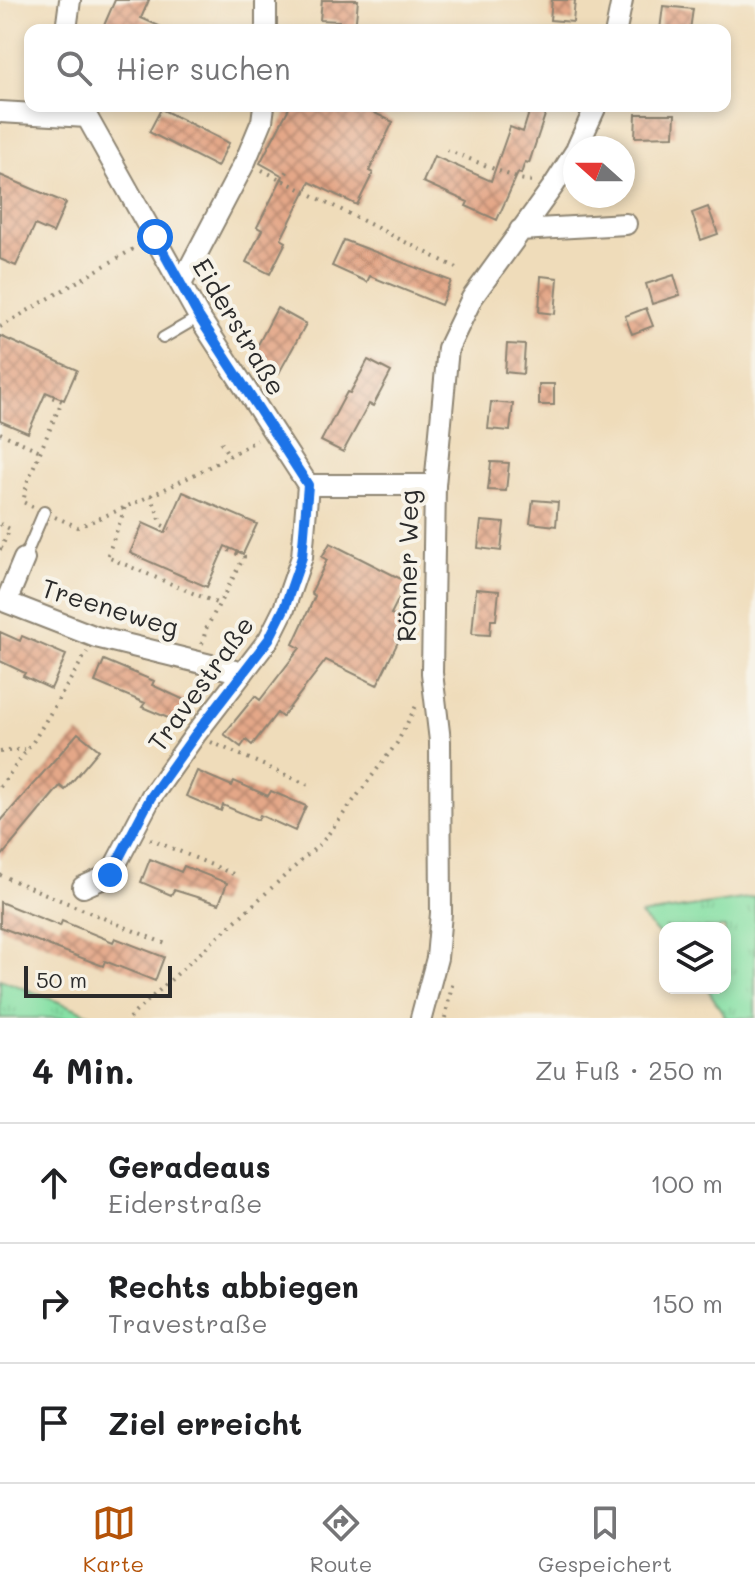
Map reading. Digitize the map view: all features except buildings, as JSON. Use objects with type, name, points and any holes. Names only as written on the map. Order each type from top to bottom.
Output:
[{"type":"street","points":[[67,24],[70,0]]},
{"type":"street","points":[[266,0],[266,24]]},
{"type":"street","points":[[617,24],[622,0]]},
{"type":"street","name":"Eiderstraße","points":[[0,112],[84,112],[199,317],[308,485]]},
{"type":"street","points":[[181,284],[245,162],[263,112]]},
{"type":"street","name":"Rönner Weg","points":[[582,136],[593,112]]},
{"type":"street","name":"Rönner Weg","points":[[421,1018],[437,958],[441,913],[440,741],[432,673],[435,485],[448,348],[472,298],[563,171]]},
{"type":"street","points":[[520,230],[626,224]]},
{"type":"street","points":[[308,485],[435,485]]},
{"type":"street","name":"Travestraße","points":[[83,887],[110,875],[151,797],[269,639],[294,584],[302,557],[308,485]]},
{"type":"street","name":"Treeneweg","points":[[24,559],[6,602],[96,637],[243,673]]},
{"type":"lane","points":[[163,338],[199,317]]},
{"type":"lane","points":[[24,559],[44,512]]},
{"type":"path","points":[[447,150],[519,179],[554,185]]},
{"type":"path","points":[[245,162],[457,268]]},
{"type":"path","points":[[282,180],[288,170]]},
{"type":"path","points":[[0,327],[155,237]]},
{"type":"path","points":[[46,395],[62,401],[40,451],[23,502],[78,527],[125,508],[272,431]]},
{"type":"path","points":[[0,433],[40,451]]},
{"type":"path","points":[[221,442],[229,456]]},
{"type":"path","points":[[151,495],[162,525],[170,529]]},
{"type":"path","points":[[125,508],[107,557],[219,604]]},
{"type":"path","points":[[0,524],[10,529],[1,548],[24,559]]},
{"type":"path","points":[[197,662],[206,629],[244,557],[224,548]]},
{"type":"path","points":[[0,787],[28,749],[96,637]]},
{"type":"path","points":[[129,1018],[323,841],[397,743],[432,673]]},
{"type":"path","points":[[195,735],[313,787]]},
{"type":"path","points":[[0,752],[28,749]]},
{"type":"path","points":[[133,832],[238,876]]},
{"type":"path","points":[[0,875],[168,945]]},
{"type":"green space","points":[[755,897],[755,1018],[726,1018],[711,994],[731,994],[731,922],[659,922],[659,935],[640,915]]},
{"type":"green space","points":[[0,979],[100,1018],[0,1018]]},
{"type":"route","points":[[110,875],[151,797],[269,639],[284,609],[302,557],[308,485],[199,317],[155,237]]}]
